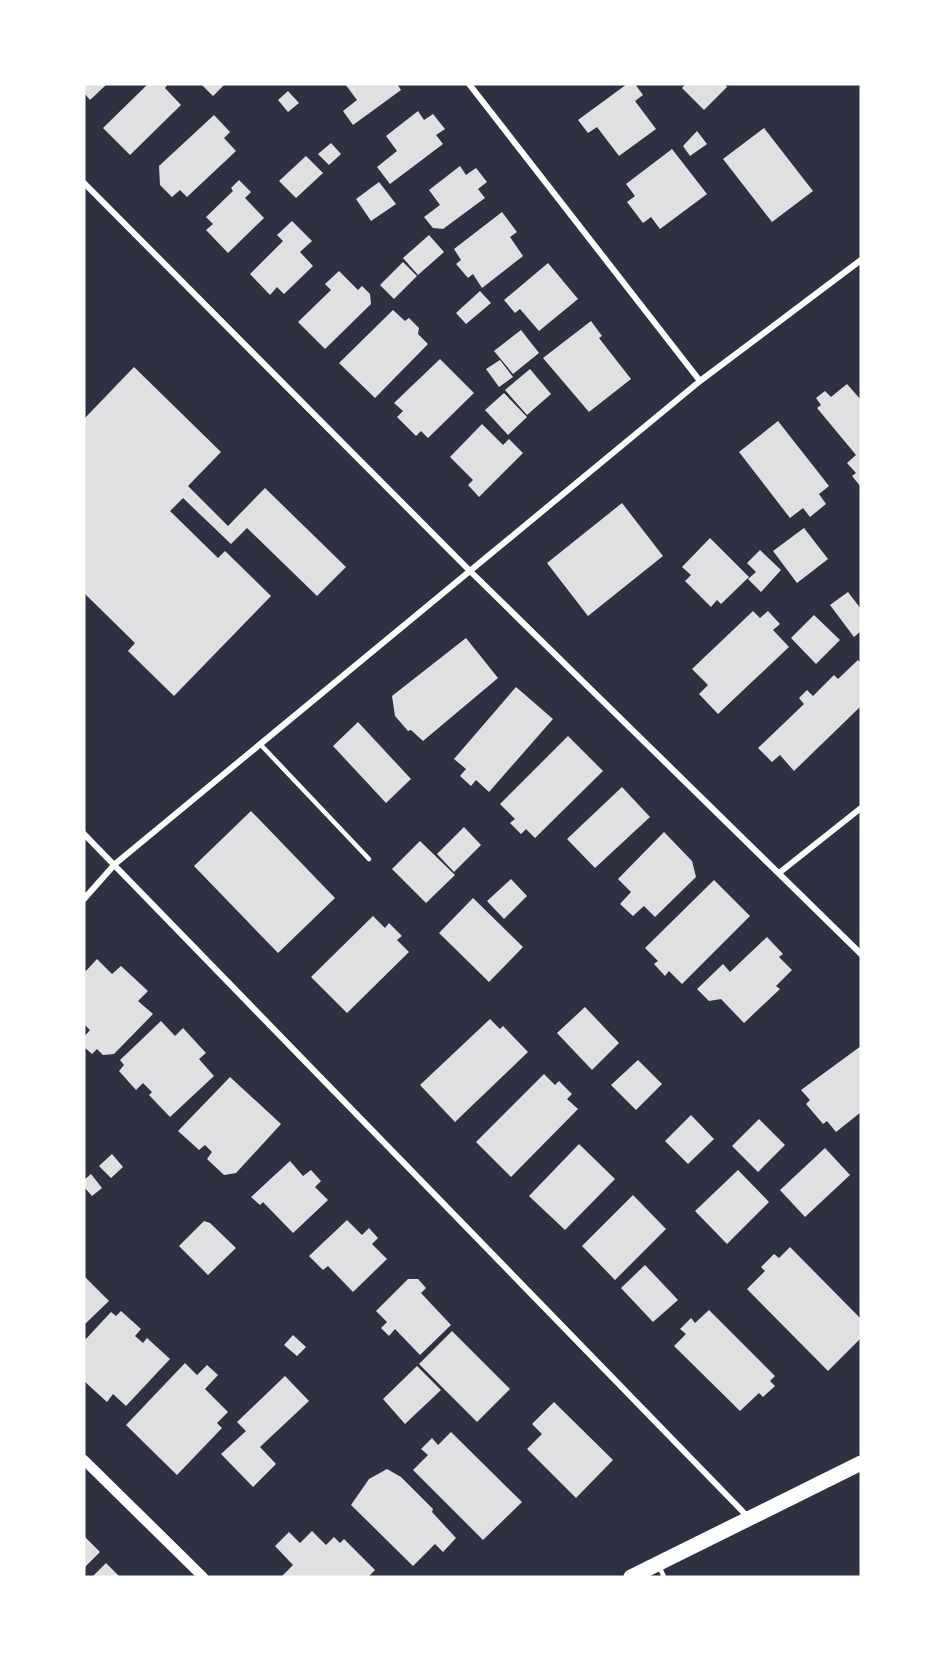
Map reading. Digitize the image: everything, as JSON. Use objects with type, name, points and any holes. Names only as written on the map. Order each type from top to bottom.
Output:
[{"type":"main road","points":[[632,1577],[661,1570],[750,1519],[861,1463]]},
{"type":"street","points":[[469,84],[700,381]]},
{"type":"street","points":[[84,183],[469,570],[861,954]]},
{"type":"street","points":[[84,899],[115,864],[469,570],[700,381],[861,260]]},
{"type":"street","points":[[779,873],[861,808]]},
{"type":"street","points":[[84,834],[750,1519]]},
{"type":"street","points":[[84,1460],[203,1577]]},
{"type":"lane","points":[[260,744],[369,859]]},
{"type":"building","points":[[84,84],[107,84],[90,100],[84,93]]},
{"type":"building","points":[[148,84],[168,84],[165,88],[181,105],[130,155],[103,128]]},
{"type":"building","points":[[201,84],[225,84],[213,96]]},
{"type":"building","points":[[345,84],[397,84],[401,90],[353,125],[343,111],[357,100]]},
{"type":"building","points":[[627,84],[635,84],[643,95],[635,101],[656,129],[619,156],[597,127],[588,133],[578,120]]},
{"type":"building","points":[[686,84],[725,84],[727,87],[704,110],[682,88]]},
{"type":"building","points":[[288,91],[299,103],[288,112],[278,100]]},
{"type":"building","points":[[418,111],[424,120],[433,114],[445,129],[436,135],[443,144],[390,184],[377,167],[397,151],[386,136]]},
{"type":"building","points":[[214,115],[230,132],[224,138],[236,151],[187,197],[180,190],[172,197],[160,185],[159,166]]},
{"type":"building","points":[[764,128],[813,191],[772,222],[723,159]]},
{"type":"building","points":[[697,131],[707,144],[690,156],[683,146]]},
{"type":"building","points":[[331,143],[341,154],[329,165],[318,154]]},
{"type":"building","points":[[672,149],[707,194],[660,229],[651,217],[643,223],[627,202],[635,196],[626,184]]},
{"type":"building","points":[[306,156],[323,173],[296,198],[279,181]]},
{"type":"building","points":[[460,166],[466,175],[476,168],[487,182],[478,189],[485,198],[443,229],[433,228],[424,217],[440,205],[429,190]]},
{"type":"building","points":[[239,180],[251,192],[245,198],[264,218],[228,253],[206,230],[213,224],[206,217],[233,191],[231,188]]},
{"type":"building","points":[[379,182],[396,204],[371,221],[356,199]]},
{"type":"building","points":[[502,212],[517,232],[510,237],[523,256],[482,288],[473,274],[468,278],[456,264],[461,260],[454,249]]},
{"type":"building","points":[[292,221],[312,241],[300,252],[313,266],[284,294],[277,287],[270,295],[250,274],[283,241],[277,235]]},
{"type":"building","points":[[429,235],[444,252],[418,275],[403,258]]},
{"type":"building","points":[[403,262],[417,276],[394,299],[380,285]]},
{"type":"building","points":[[548,263],[578,299],[539,331],[520,309],[515,313],[504,300]]},
{"type":"building","points":[[339,271],[358,290],[362,286],[370,294],[371,304],[325,349],[298,322],[331,290],[325,284]]},
{"type":"building","points":[[480,291],[491,303],[466,324],[456,313]]},
{"type":"building","points":[[393,310],[405,321],[409,318],[419,328],[418,334],[428,344],[375,398],[339,363]]},
{"type":"building","points":[[591,321],[602,336],[599,338],[631,379],[589,412],[543,358]]},
{"type":"building","points":[[521,330],[539,353],[513,374],[494,351]]},
{"type":"building","points":[[440,359],[474,393],[428,438],[421,431],[416,436],[397,417],[403,411],[394,403]]},
{"type":"building","points":[[500,360],[513,377],[499,387],[486,369]]},
{"type":"building","points":[[134,367],[221,452],[188,486],[228,526],[265,488],[346,567],[317,596],[247,528],[231,544],[183,498],[170,511],[218,558],[225,551],[271,596],[174,696],[128,651],[135,643],[84,593],[84,419]]},
{"type":"building","points":[[530,369],[551,394],[527,415],[505,390]]},
{"type":"building","points":[[847,384],[861,400],[861,487],[852,476],[856,473],[847,463],[856,455],[817,408],[821,405],[816,398],[825,391],[831,397]]},
{"type":"building","points":[[504,393],[527,417],[508,435],[485,410]]},
{"type":"building","points":[[778,421],[829,486],[819,494],[826,504],[810,517],[803,508],[790,518],[739,452]]},
{"type":"building","points":[[482,424],[503,445],[509,439],[523,453],[479,497],[468,485],[473,480],[450,457]]},
{"type":"building","points":[[622,503],[663,556],[588,616],[547,563]]},
{"type":"building","points":[[804,528],[828,559],[797,583],[773,551]]},
{"type":"building","points":[[710,538],[749,577],[721,604],[717,600],[711,607],[685,581],[691,575],[682,567]]},
{"type":"building","points":[[760,550],[781,570],[761,592],[748,579],[756,572],[747,563]]},
{"type":"building","points":[[848,592],[861,609],[861,631],[854,637],[830,605]]},
{"type":"building","points":[[753,611],[760,618],[768,611],[780,624],[773,630],[789,647],[718,714],[699,694],[708,685],[692,669]]},
{"type":"building","points":[[814,615],[840,640],[816,664],[791,638]]},
{"type":"building","points":[[466,638],[498,678],[423,741],[411,730],[408,731],[395,716],[392,696]]},
{"type":"building","points":[[858,660],[861,663],[861,706],[794,771],[780,755],[772,762],[758,748],[804,704],[799,698],[807,690],[813,696],[834,675],[838,679]]},
{"type":"building","points":[[516,687],[553,719],[489,792],[476,780],[471,786],[460,776],[466,769],[454,759]]},
{"type":"building","points":[[358,722],[411,779],[386,803],[333,746]]},
{"type":"building","points":[[568,736],[603,771],[535,838],[526,829],[521,834],[510,823],[515,819],[500,804]]},
{"type":"building","points":[[622,787],[650,817],[595,868],[567,839]]},
{"type":"building","points":[[251,811],[335,898],[278,953],[194,866]]},
{"type":"building","points":[[464,827],[481,845],[454,872],[437,854]]},
{"type":"building","points":[[664,832],[692,861],[696,877],[655,917],[644,906],[633,916],[620,904],[631,892],[618,879]]},
{"type":"building","points":[[420,841],[455,875],[426,903],[392,869]]},
{"type":"building","points":[[511,879],[527,896],[504,919],[487,901]]},
{"type":"building","points":[[714,880],[750,916],[682,984],[669,971],[665,976],[654,964],[658,961],[645,948]]},
{"type":"building","points":[[473,898],[523,947],[489,982],[439,933]]},
{"type":"building","points":[[373,916],[385,928],[389,923],[402,936],[397,940],[409,952],[347,1013],[311,977]]},
{"type":"building","points":[[767,937],[783,954],[779,957],[792,970],[776,986],[780,989],[744,1023],[721,999],[709,1001],[697,989],[723,964],[730,972]]},
{"type":"building","points":[[97,959],[112,974],[121,966],[148,991],[138,1001],[153,1014],[114,1054],[103,1055],[97,1049],[92,1054],[84,1047],[84,1037],[90,1030],[84,1024],[84,973]]},
{"type":"building","points":[[585,1007],[619,1043],[592,1070],[557,1033]]},
{"type":"building","points":[[490,1019],[500,1029],[503,1026],[528,1052],[455,1122],[420,1085]]},
{"type":"building","points":[[161,1021],[175,1036],[183,1028],[206,1053],[199,1059],[214,1076],[170,1117],[149,1095],[152,1092],[143,1083],[136,1090],[119,1071],[124,1065],[120,1060]]},
{"type":"building","points":[[861,1046],[861,1112],[836,1132],[827,1121],[823,1124],[806,1104],[810,1100],[801,1090]]},
{"type":"building","points":[[638,1060],[662,1084],[636,1110],[611,1085]]},
{"type":"building","points":[[544,1074],[555,1085],[559,1081],[572,1094],[567,1099],[578,1109],[511,1177],[476,1142]]},
{"type":"building","points":[[230,1077],[281,1124],[236,1173],[224,1175],[207,1159],[212,1152],[205,1145],[199,1150],[178,1131]]},
{"type":"building","points":[[691,1115],[714,1139],[688,1164],[665,1141]]},
{"type":"building","points":[[759,1119],[785,1145],[758,1172],[732,1146]]},
{"type":"building","points":[[579,1144],[615,1179],[565,1230],[529,1196]]},
{"type":"building","points":[[825,1148],[850,1175],[805,1217],[780,1190]]},
{"type":"building","points":[[112,1154],[123,1167],[111,1178],[99,1166]]},
{"type":"building","points":[[290,1161],[303,1176],[311,1170],[321,1181],[315,1187],[328,1200],[293,1233],[263,1202],[260,1205],[251,1197]]},
{"type":"building","points":[[738,1170],[769,1202],[727,1244],[695,1211]]},
{"type":"building","points":[[91,1174],[102,1188],[92,1196],[84,1187],[84,1180]]},
{"type":"building","points":[[633,1195],[666,1229],[615,1280],[582,1246]]},
{"type":"building","points":[[347,1220],[362,1235],[369,1228],[378,1238],[372,1244],[387,1259],[353,1292],[328,1266],[323,1270],[309,1256]]},
{"type":"building","points":[[204,1221],[210,1223],[236,1248],[208,1275],[179,1246]]},
{"type":"building","points":[[790,1247],[861,1319],[861,1338],[828,1371],[747,1289],[765,1271],[761,1267],[774,1254],[779,1258]]},
{"type":"building","points":[[645,1265],[678,1300],[653,1322],[621,1288]]},
{"type":"building","points":[[84,1276],[109,1301],[84,1325]]},
{"type":"building","points":[[408,1279],[418,1279],[426,1288],[421,1293],[451,1325],[420,1355],[395,1329],[389,1336],[381,1328],[387,1322],[376,1311]]},
{"type":"building","points":[[709,1310],[775,1376],[770,1381],[775,1386],[763,1397],[759,1393],[740,1411],[674,1346],[686,1334],[680,1329],[691,1318],[695,1323]]},
{"type":"building","points":[[121,1311],[141,1329],[135,1336],[143,1343],[147,1338],[170,1359],[126,1406],[113,1394],[107,1402],[84,1381],[84,1341],[111,1312],[116,1316]]},
{"type":"building","points":[[452,1331],[510,1389],[477,1422],[419,1364]]},
{"type":"building","points":[[293,1335],[306,1347],[297,1356],[284,1345]]},
{"type":"building","points":[[185,1363],[197,1375],[207,1365],[218,1375],[205,1389],[228,1412],[217,1423],[222,1428],[177,1475],[126,1425]]},
{"type":"building","points":[[417,1366],[441,1390],[405,1424],[383,1399]]},
{"type":"building","points":[[285,1376],[309,1401],[260,1447],[276,1464],[253,1487],[221,1454],[246,1431],[237,1422]]},
{"type":"building","points":[[554,1402],[613,1460],[576,1498],[527,1449],[542,1434],[532,1424]]},
{"type":"building","points":[[451,1432],[522,1502],[483,1540],[413,1470],[428,1455],[421,1449],[432,1438],[438,1445]]},
{"type":"building","points":[[387,1469],[401,1477],[433,1509],[432,1512],[456,1538],[443,1552],[435,1544],[413,1566],[351,1505],[369,1479]]},
{"type":"building","points":[[312,1531],[326,1545],[334,1537],[340,1543],[344,1539],[375,1570],[368,1577],[281,1577],[293,1565],[275,1546],[289,1532],[300,1543]]},
{"type":"building","points":[[84,1536],[100,1552],[84,1568]]},
{"type":"building","points":[[106,1563],[120,1577],[92,1577]]}]
